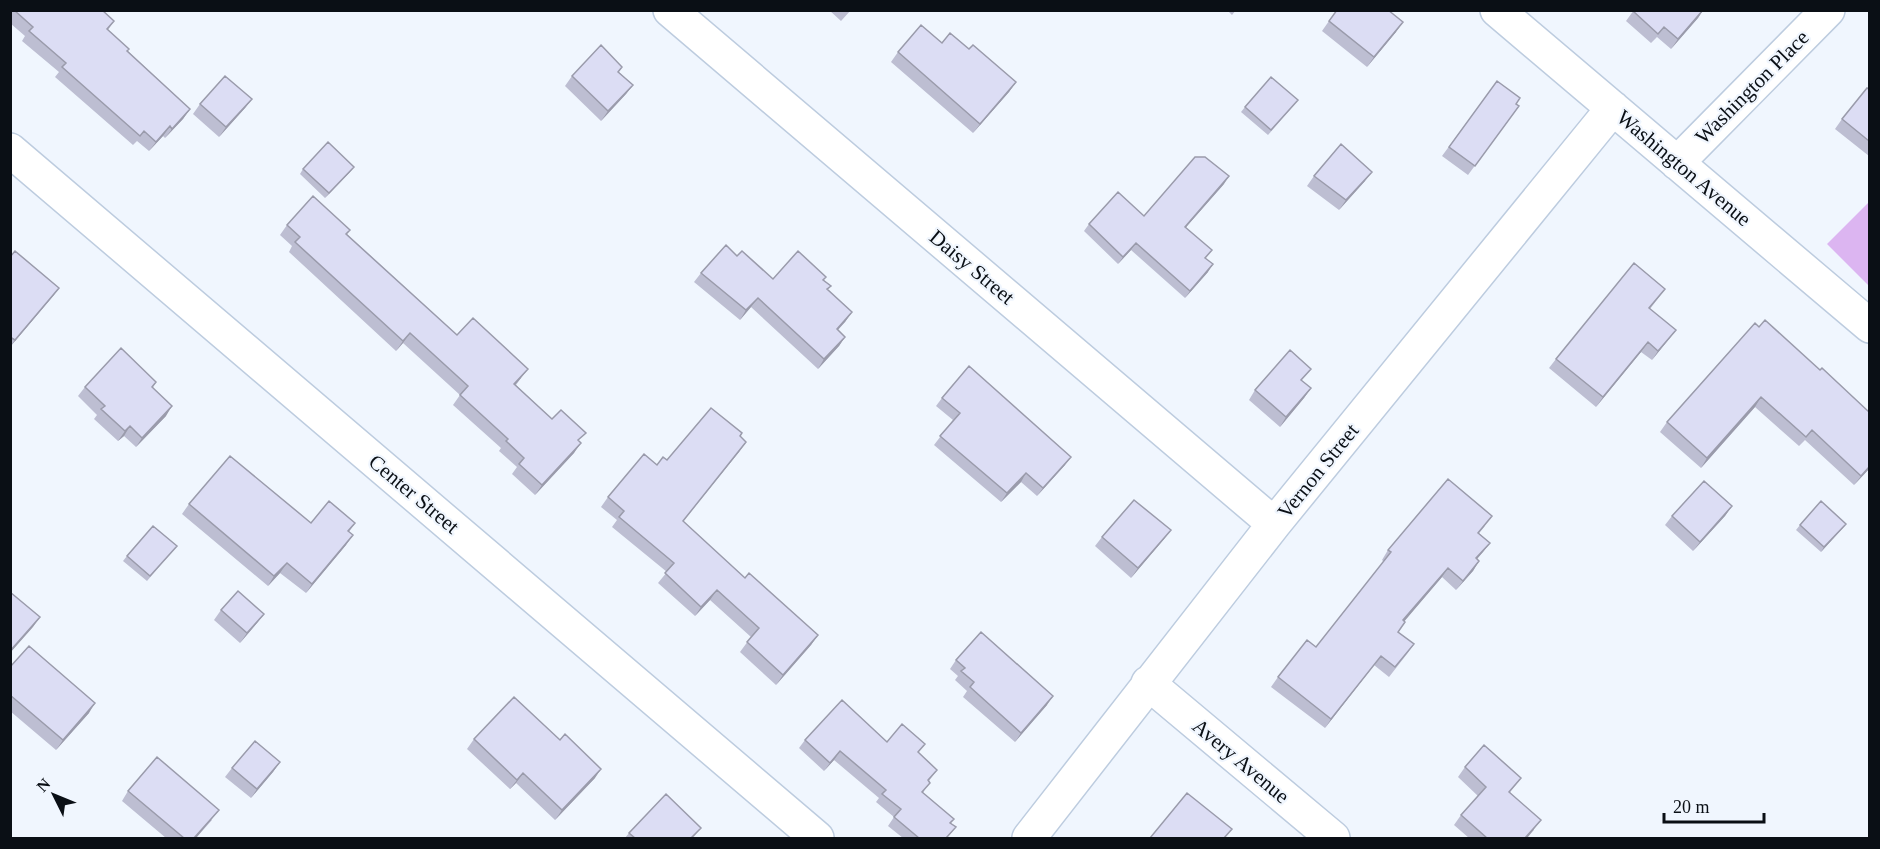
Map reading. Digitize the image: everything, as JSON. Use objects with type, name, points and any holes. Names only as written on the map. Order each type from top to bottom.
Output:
[{"type":"street","name":"Daisy Street","points":[[670,10],[1274,524]]},
{"type":"street","name":"Washington Avenue","points":[[1497,10],[1869,326]]},
{"type":"street","name":"Washington Place","points":[[1677,163],[1828,10]]},
{"type":"street","name":"Vernon Street","points":[[1029,838],[1274,524],[1613,108]]},
{"type":"street","name":"Center Street","points":[[10,150],[817,838]]},
{"type":"street","name":"Avery Avenue","points":[[1148,683],[1333,838]]},
{"type":"shaded area","points":[[1869,202],[1869,286],[1827,244]]},
{"type":"building","points":[[14,10],[102,10],[114,21],[107,29],[129,49],[127,51],[190,109],[172,129],[170,126],[156,142],[144,131],[140,136],[62,67],[66,63],[29,31],[33,27]]},
{"type":"building","points":[[1337,10],[1388,10],[1403,22],[1374,57],[1329,21]]},
{"type":"building","points":[[1634,10],[1703,10],[1678,39],[1664,27],[1658,34]]},
{"type":"building","points":[[921,25],[942,43],[950,33],[969,49],[973,45],[1016,82],[980,124],[898,52]]},
{"type":"building","points":[[601,45],[622,67],[618,72],[633,85],[608,111],[572,76]]},
{"type":"building","points":[[225,76],[252,99],[226,127],[200,104]]},
{"type":"building","points":[[1271,77],[1298,100],[1271,130],[1245,107]]},
{"type":"building","points":[[1497,81],[1520,98],[1516,104],[1519,106],[1475,166],[1449,147]]},
{"type":"building","points":[[1867,88],[1869,89],[1869,141],[1842,119]]},
{"type":"building","points":[[328,142],[354,167],[329,193],[303,169]]},
{"type":"building","points":[[1341,144],[1372,172],[1346,200],[1314,176]]},
{"type":"building","points":[[1195,157],[1205,157],[1229,176],[1185,227],[1212,250],[1205,258],[1213,264],[1190,291],[1136,243],[1123,257],[1089,224],[1118,192],[1144,216]]},
{"type":"building","points":[[313,196],[350,230],[346,234],[457,335],[473,318],[528,369],[514,384],[552,419],[561,410],[586,433],[578,440],[581,443],[542,485],[519,464],[524,458],[506,441],[508,439],[460,395],[468,386],[410,333],[403,341],[295,242],[300,237],[287,225]]},
{"type":"building","points":[[726,245],[737,256],[742,251],[773,279],[798,251],[826,277],[823,280],[831,286],[827,289],[852,312],[837,329],[845,337],[824,359],[758,298],[746,310],[701,273]]},
{"type":"building","points":[[15,251],[59,288],[15,340],[10,337],[10,257]]},
{"type":"building","points":[[1634,263],[1665,289],[1649,308],[1676,330],[1658,351],[1648,342],[1603,397],[1556,359]]},
{"type":"building","points":[[1765,320],[1820,370],[1822,368],[1869,412],[1869,467],[1861,476],[1812,430],[1806,437],[1761,397],[1707,458],[1667,422],[1755,323],[1759,327]]},
{"type":"building","points":[[121,348],[156,382],[152,387],[172,406],[142,438],[130,426],[125,431],[101,409],[105,406],[85,387]]},
{"type":"building","points":[[1290,350],[1311,369],[1301,380],[1311,388],[1286,417],[1255,390]]},
{"type":"building","points":[[969,366],[1071,457],[1043,488],[1026,473],[1007,493],[940,436],[960,413],[942,398]]},
{"type":"building","points":[[711,408],[742,433],[740,436],[746,442],[683,521],[745,578],[749,573],[818,635],[783,675],[747,642],[759,628],[717,590],[701,607],[665,573],[674,563],[619,517],[624,511],[608,497],[644,454],[657,465],[663,457],[667,460]]},
{"type":"building","points":[[230,456],[311,523],[329,501],[355,523],[348,531],[353,535],[312,584],[287,563],[274,576],[189,504]]},
{"type":"building","points":[[1448,479],[1492,516],[1478,533],[1490,543],[1476,558],[1479,561],[1463,581],[1448,568],[1403,620],[1405,622],[1398,632],[1414,644],[1395,667],[1381,656],[1331,719],[1278,677],[1307,640],[1316,647],[1391,552],[1388,550]]},
{"type":"building","points":[[1704,481],[1732,506],[1700,542],[1672,516]]},
{"type":"building","points":[[1134,500],[1171,530],[1138,568],[1102,537]]},
{"type":"building","points":[[1821,501],[1846,524],[1824,547],[1800,525]]},
{"type":"building","points":[[153,526],[177,546],[150,576],[127,556]]},
{"type":"building","points":[[238,591],[264,614],[247,633],[221,610]]},
{"type":"building","points":[[10,592],[40,617],[10,651]]},
{"type":"building","points":[[981,632],[1053,696],[1021,733],[970,687],[974,682],[961,671],[965,668],[956,660]]},
{"type":"building","points":[[29,646],[95,703],[63,740],[10,695],[10,667]]},
{"type":"building","points":[[514,697],[560,740],[565,734],[601,769],[562,810],[523,773],[517,780],[474,739]]},
{"type":"building","points":[[842,700],[887,742],[902,724],[925,744],[918,752],[937,770],[928,780],[930,783],[922,792],[954,819],[950,823],[956,827],[946,838],[919,838],[894,817],[901,809],[882,794],[886,790],[840,751],[830,763],[805,740]]},
{"type":"building","points":[[255,741],[280,762],[257,789],[232,768]]},
{"type":"building","points":[[1484,745],[1521,778],[1509,792],[1541,820],[1525,838],[1487,838],[1461,815],[1486,787],[1465,767]]},
{"type":"building","points":[[157,757],[219,810],[194,838],[184,838],[128,791]]},
{"type":"building","points":[[1187,793],[1232,829],[1224,838],[1150,838]]},
{"type":"building","points":[[666,794],[701,828],[691,838],[635,838],[629,833]]}]
